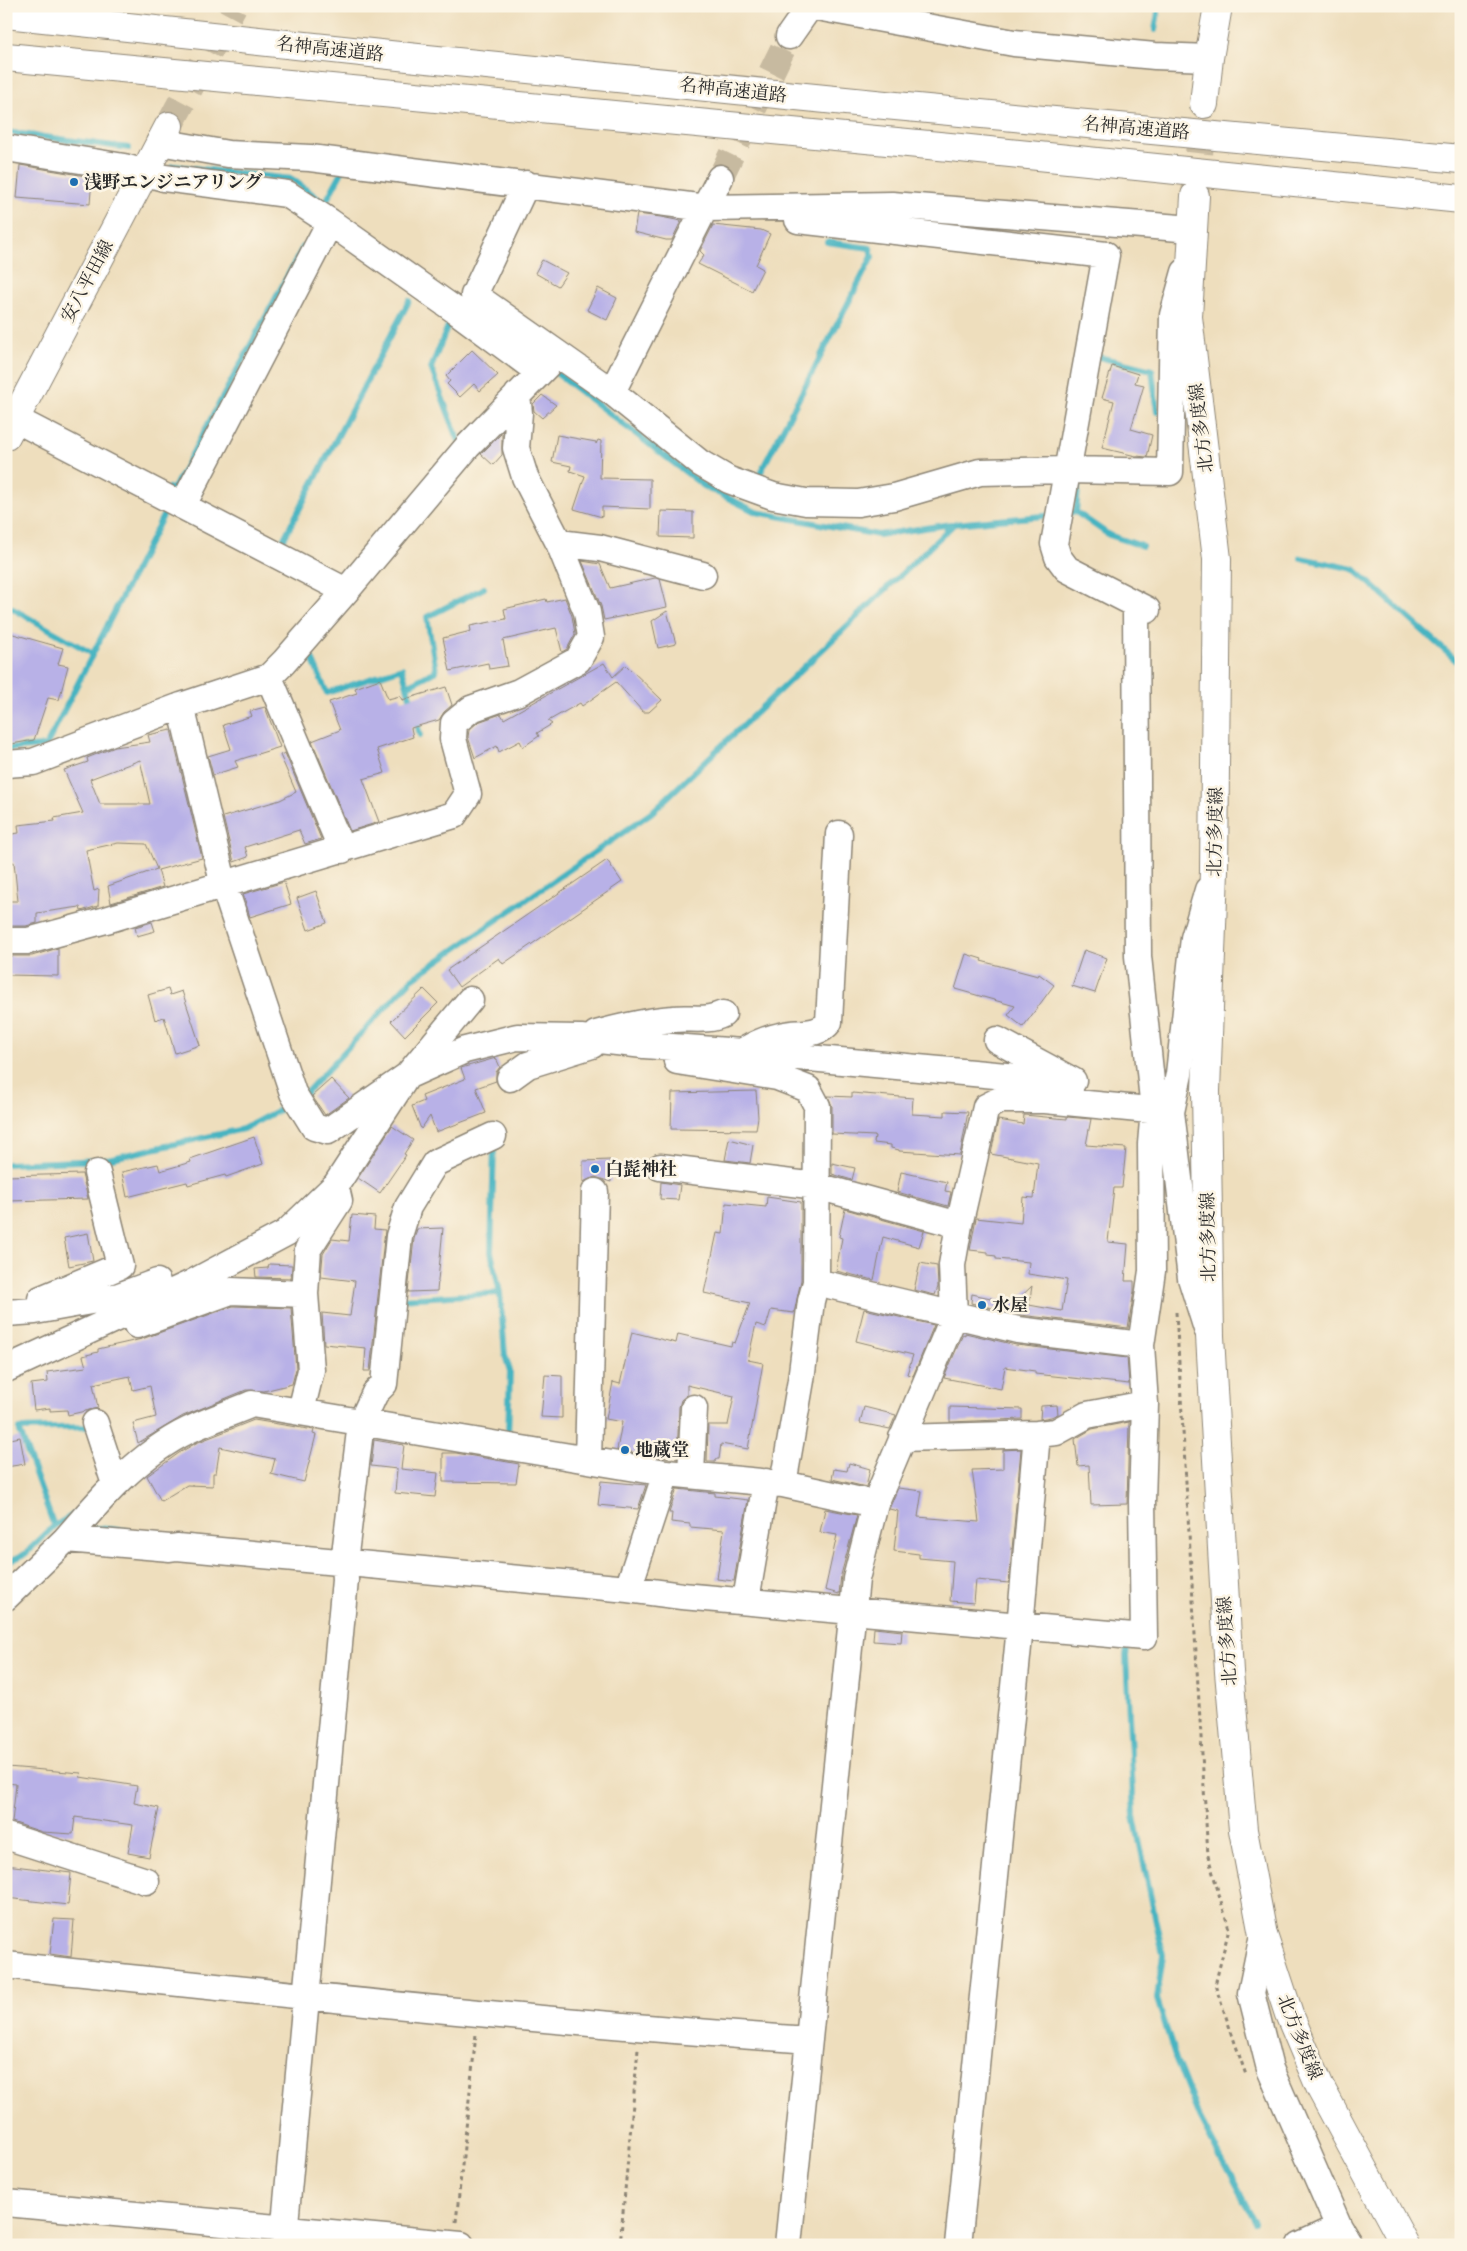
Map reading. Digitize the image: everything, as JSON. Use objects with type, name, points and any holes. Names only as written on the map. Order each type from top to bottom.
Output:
[{"type":"main road","points":[[1204,104],[1209,58],[1218,6]]},
{"type":"main road","points":[[6,9],[77,22]]},
{"type":"main road","name":"名神高速道路","points":[[6,14],[866,103],[1461,159]]},
{"type":"main road","name":"名神高速道路","points":[[6,57],[1286,180],[1461,199]]},
{"type":"main road","points":[[6,65],[92,66]]},
{"type":"main road","name":"安八平田線","points":[[9,428],[164,134]]},
{"type":"main road","name":"北方多度線","points":[[1195,196],[1188,317],[1217,558],[1214,871],[1206,1091],[1210,1336],[1228,1672],[1242,1830],[1264,1936],[1289,2014],[1320,2087],[1404,2245]]},
{"type":"street","points":[[789,36],[811,6],[1014,43],[1155,56],[1209,58]]},
{"type":"street","points":[[164,134],[228,154],[310,158],[526,184],[706,208],[892,205],[1192,239],[1173,315],[1170,472],[1068,470],[980,472],[885,499],[858,503],[806,502],[773,496],[729,480],[700,463],[612,392],[474,294],[526,184]]},
{"type":"street","points":[[6,148],[124,167],[164,178],[287,194],[330,222],[539,372]]},
{"type":"street","points":[[612,392],[720,178]]},
{"type":"street","points":[[770,207],[796,220],[1106,255],[1054,544],[1058,557],[1068,569],[1141,608],[1138,956],[1191,1278],[1210,1336]]},
{"type":"street","points":[[183,505],[330,222]]},
{"type":"street","points":[[6,764],[33,762],[181,706],[269,677],[346,591],[468,446],[558,354]]},
{"type":"street","points":[[6,941],[28,941],[224,886],[454,815],[468,794],[453,739],[454,723],[471,709],[519,692],[578,660],[591,637],[588,612],[559,543],[525,477],[516,448],[519,413],[517,395]]},
{"type":"street","points":[[9,428],[183,505],[346,591]]},
{"type":"street","points":[[559,543],[600,548],[703,575]]},
{"type":"street","points":[[269,677],[342,850]]},
{"type":"street","points":[[181,706],[224,886],[293,1093],[314,1128],[328,1131],[407,1076],[465,1050],[517,1036],[608,1040],[644,1045],[1017,1077],[1096,1096]]},
{"type":"street","points":[[742,1052],[755,1044],[785,1035],[825,1029],[829,1022],[839,834]]},
{"type":"street","points":[[66,1539],[344,1562],[628,1589],[682,1596],[746,1600],[852,1612],[1144,1637],[1142,1501],[1145,1404],[1141,1345],[1152,1271],[1151,1144],[1179,1074],[1194,938],[1214,871]]},
{"type":"street","points":[[6,1369],[192,1283],[286,1233],[336,1185],[407,1076],[470,1000]]},
{"type":"street","points":[[581,1038],[626,1026],[675,1018],[713,1019],[723,1014]]},
{"type":"street","points":[[510,1078],[528,1065],[608,1040]]},
{"type":"street","points":[[997,1040],[1069,1078],[1096,1096],[1122,1108]]},
{"type":"street","points":[[644,1045],[654,1056],[703,1067],[777,1077],[808,1089],[817,1106],[816,1282],[811,1301],[802,1380],[774,1483],[746,1600]]},
{"type":"street","points":[[788,2245],[856,1578],[875,1504],[954,1316],[952,1265],[959,1225],[986,1108],[1000,1100],[1045,1100],[1163,1111]]},
{"type":"street","points":[[284,2236],[345,1580],[344,1562],[361,1423],[375,1393],[384,1384],[399,1236],[408,1207],[435,1163],[493,1136]]},
{"type":"street","points":[[660,1167],[816,1186],[959,1225]]},
{"type":"street","points":[[35,1310],[39,1300],[120,1266],[97,1173]]},
{"type":"street","points":[[301,1411],[311,1370],[305,1294],[308,1248],[339,1200],[336,1185]]},
{"type":"street","points":[[588,1460],[595,1192]]},
{"type":"street","points":[[6,1313],[119,1296],[286,1233]]},
{"type":"street","points":[[816,1282],[1018,1330],[1141,1345]]},
{"type":"street","points":[[76,1337],[101,1337],[231,1292],[305,1294]]},
{"type":"street","points":[[6,1597],[66,1539],[115,1484],[161,1447],[188,1430],[252,1404],[679,1474],[774,1483],[875,1504]]},
{"type":"street","points":[[902,1438],[1056,1432],[1087,1415],[1145,1404]]},
{"type":"street","points":[[628,1589],[679,1474],[694,1408]]},
{"type":"street","points":[[95,1423],[115,1484]]},
{"type":"street","points":[[958,2245],[1020,1627],[1037,1434]]},
{"type":"street","points":[[6,1836],[146,1881]]},
{"type":"street","points":[[1264,1936],[1250,1993],[1270,2069],[1344,2236],[1300,2245]]},
{"type":"street","points":[[6,1965],[478,2014],[640,2029],[809,2040]]},
{"type":"street","points":[[6,2203],[284,2236],[457,2244]]},
{"type":"path","points":[[457,2244],[478,2014]]},
{"type":"path","points":[[620,2245],[640,2029]]},
{"type":"building","points":[[20,165],[92,177],[90,204],[17,198]]},
{"type":"building","points":[[637,214],[681,221],[672,240],[666,240],[634,232]]},
{"type":"building","points":[[713,225],[761,230],[770,234],[756,265],[763,269],[752,291],[698,264],[704,255],[700,251]]},
{"type":"building","points":[[542,260],[567,273],[558,286],[535,273]]},
{"type":"building","points":[[598,288],[617,298],[607,320],[587,310]]},
{"type":"building","points":[[472,350],[498,375],[480,391],[474,384],[460,397],[447,384],[450,381],[446,376]]},
{"type":"building","points":[[1112,366],[1138,374],[1135,383],[1144,385],[1131,429],[1152,435],[1147,457],[1102,448],[1114,401],[1102,398]]},
{"type":"building","points":[[542,395],[556,405],[542,418],[534,411],[533,404]]},
{"type":"building","points":[[502,433],[502,455],[493,465],[481,454]]},
{"type":"building","points":[[557,435],[596,442],[596,444],[598,440],[601,441],[600,478],[650,479],[650,509],[602,507],[602,517],[574,509],[585,476],[570,471],[571,466],[552,462]]},
{"type":"building","points":[[661,511],[693,512],[693,538],[660,537]]},
{"type":"building","points":[[582,561],[600,564],[610,588],[655,578],[660,579],[667,607],[604,620],[601,606]]},
{"type":"building","points":[[565,598],[572,616],[575,634],[567,649],[562,652],[556,628],[503,640],[508,666],[489,669],[488,663],[450,671],[443,638],[471,631],[470,626],[506,619],[504,609],[546,599],[547,602]]},
{"type":"building","points":[[667,611],[676,644],[658,648],[652,621]]},
{"type":"building","points":[[6,632],[63,648],[58,664],[68,666],[59,700],[48,698],[34,740],[6,745]]},
{"type":"building","points":[[604,663],[613,677],[626,665],[662,700],[649,712],[643,712],[616,682],[582,706],[580,703],[548,721],[552,724],[537,733],[539,736],[523,747],[520,741],[499,752],[497,746],[475,758],[468,737],[469,730],[478,722],[501,714],[504,719]]},
{"type":"building","points":[[380,679],[388,699],[400,696],[402,700],[446,687],[452,705],[439,720],[411,728],[413,737],[377,749],[385,773],[363,779],[379,822],[350,831],[312,741],[340,730],[329,702],[357,693],[355,688]]},
{"type":"building","points":[[265,707],[280,747],[235,761],[238,767],[213,775],[208,756],[231,749],[223,725],[252,716],[250,711]]},
{"type":"building","points":[[171,730],[202,858],[158,870],[163,887],[111,903],[108,886],[157,869],[146,844],[118,843],[86,850],[94,891],[99,889],[98,906],[81,911],[80,907],[37,913],[37,923],[26,926],[6,926],[6,901],[18,901],[14,862],[6,864],[6,835],[19,833],[18,825],[55,821],[54,818],[83,813],[64,770],[88,762],[87,758],[115,747],[150,742],[148,735]],"holes":[[[140,760],[150,804],[100,804],[90,779]]]},
{"type":"building","points":[[285,753],[321,839],[305,844],[299,830],[245,847],[248,857],[234,862],[223,817],[280,800],[296,792],[280,755]]},
{"type":"building","points":[[607,860],[622,882],[503,964],[499,958],[459,987],[447,970]]},
{"type":"building","points":[[284,882],[291,904],[250,917],[243,894]]},
{"type":"building","points":[[316,891],[327,923],[308,930],[297,898]]},
{"type":"building","points":[[152,922],[155,931],[137,936],[135,927]]},
{"type":"building","points":[[58,948],[58,976],[6,975],[6,956],[32,956]]},
{"type":"building","points":[[1084,950],[1107,958],[1095,993],[1072,986]]},
{"type":"building","points":[[966,954],[982,959],[981,961],[1038,976],[1039,974],[1054,985],[1023,1027],[1008,1015],[1015,1006],[955,989]]},
{"type":"building","points":[[168,989],[170,995],[182,991],[200,1045],[175,1053],[164,1017],[155,1020],[148,995]]},
{"type":"building","points":[[424,989],[438,1003],[405,1036],[391,1021]]},
{"type":"building","points":[[496,1058],[500,1067],[496,1072],[496,1081],[476,1088],[486,1113],[436,1132],[430,1116],[421,1129],[412,1106],[424,1101],[422,1096],[465,1079],[461,1068]]},
{"type":"building","points":[[331,1079],[349,1098],[325,1115],[312,1096]]},
{"type":"building","points":[[756,1091],[758,1117],[756,1130],[671,1129],[672,1093]]},
{"type":"building","points":[[852,1093],[913,1098],[912,1114],[945,1116],[945,1111],[968,1112],[960,1155],[899,1151],[891,1148],[891,1145],[874,1143],[875,1136],[832,1134],[832,1106],[828,1096],[852,1097]]},
{"type":"building","points":[[1024,1115],[1091,1119],[1086,1145],[1126,1148],[1122,1188],[1114,1188],[1108,1242],[1128,1244],[1125,1281],[1134,1281],[1134,1291],[1128,1328],[1021,1315],[971,1303],[972,1294],[1014,1303],[1032,1286],[1029,1305],[1062,1311],[1067,1280],[1028,1274],[1029,1262],[996,1259],[996,1256],[988,1255],[988,1252],[970,1250],[976,1218],[1021,1223],[1023,1197],[1034,1198],[1038,1163],[991,1154],[998,1120],[1023,1124]]},
{"type":"building","points":[[392,1126],[413,1140],[404,1154],[406,1155],[380,1193],[358,1178]]},
{"type":"building","points":[[254,1137],[263,1164],[226,1177],[225,1175],[188,1185],[187,1182],[127,1197],[122,1172],[158,1164],[160,1171],[191,1162],[190,1159]]},
{"type":"building","points":[[729,1139],[753,1145],[750,1163],[725,1160]]},
{"type":"building","points":[[610,1160],[611,1182],[595,1177],[583,1182],[583,1161]]},
{"type":"building","points":[[832,1163],[855,1168],[852,1180],[832,1174]]},
{"type":"building","points":[[901,1172],[947,1182],[945,1191],[951,1192],[948,1206],[897,1192]]},
{"type":"building","points":[[82,1174],[88,1199],[6,1201],[6,1176]]},
{"type":"building","points":[[661,1182],[680,1185],[678,1200],[660,1199]]},
{"type":"building","points":[[767,1197],[801,1202],[801,1280],[794,1313],[771,1310],[766,1327],[756,1324],[748,1360],[763,1363],[748,1449],[721,1444],[719,1459],[716,1459],[715,1462],[707,1462],[708,1425],[728,1425],[734,1396],[687,1385],[687,1395],[681,1400],[679,1407],[677,1459],[617,1450],[622,1422],[606,1419],[613,1382],[620,1384],[632,1332],[676,1343],[678,1334],[731,1346],[732,1342],[735,1343],[750,1303],[704,1293],[717,1233],[723,1234],[726,1203],[766,1207]]},
{"type":"building","points":[[845,1209],[924,1231],[919,1247],[883,1237],[874,1280],[836,1271],[842,1238],[839,1237]]},
{"type":"building","points":[[352,1215],[375,1217],[374,1229],[385,1230],[370,1371],[364,1371],[366,1348],[324,1344],[322,1313],[350,1316],[355,1281],[321,1277],[323,1254],[332,1239],[349,1241]]},
{"type":"building","points":[[443,1228],[437,1291],[408,1292],[414,1239],[417,1229]]},
{"type":"building","points":[[88,1233],[93,1261],[69,1266],[64,1238]]},
{"type":"building","points":[[920,1263],[937,1266],[938,1287],[935,1295],[914,1290]]},
{"type":"building","points":[[269,1264],[292,1265],[291,1278],[256,1277],[255,1269],[268,1268]]},
{"type":"building","points":[[233,1306],[291,1308],[296,1369],[292,1384],[264,1391],[246,1390],[183,1416],[138,1443],[133,1423],[156,1417],[150,1386],[133,1390],[130,1376],[93,1384],[98,1408],[68,1415],[67,1410],[50,1411],[50,1408],[34,1410],[31,1384],[48,1382],[47,1372],[86,1367],[83,1356],[98,1352],[98,1349],[142,1339]]},
{"type":"building","points":[[864,1309],[934,1325],[913,1376],[907,1374],[913,1355],[856,1341]]},
{"type":"building","points":[[965,1333],[1016,1345],[1127,1358],[1129,1384],[1035,1374],[1035,1371],[1005,1367],[1001,1389],[944,1378]]},
{"type":"building","points":[[545,1375],[562,1376],[562,1418],[541,1417]]},
{"type":"building","points":[[1057,1405],[1058,1414],[1040,1419],[1041,1406]]},
{"type":"building","points":[[864,1407],[896,1415],[890,1429],[860,1423]]},
{"type":"building","points":[[950,1407],[1022,1409],[1022,1419],[950,1422]]},
{"type":"building","points":[[254,1420],[314,1430],[313,1434],[316,1435],[304,1482],[271,1474],[275,1459],[220,1447],[216,1473],[213,1473],[213,1486],[187,1485],[161,1501],[147,1476],[196,1443]]},
{"type":"building","points":[[1129,1422],[1127,1504],[1091,1505],[1089,1465],[1078,1466],[1075,1439],[1092,1429]]},
{"type":"building","points":[[20,1437],[25,1464],[6,1467],[6,1440]]},
{"type":"building","points":[[374,1440],[404,1445],[401,1469],[438,1473],[435,1497],[395,1493],[397,1469],[371,1466]]},
{"type":"building","points":[[1021,1449],[1009,1583],[976,1580],[974,1603],[950,1601],[953,1561],[919,1558],[919,1554],[894,1551],[898,1511],[889,1509],[898,1488],[922,1491],[918,1517],[979,1522],[972,1470],[1003,1469],[1003,1450]]},
{"type":"building","points":[[443,1453],[456,1453],[519,1464],[516,1483],[443,1482]]},
{"type":"building","points":[[849,1463],[870,1469],[866,1487],[832,1479],[834,1469],[847,1471]]},
{"type":"building","points":[[601,1481],[646,1485],[638,1509],[598,1505]]},
{"type":"building","points":[[677,1489],[715,1493],[715,1496],[748,1500],[734,1581],[717,1579],[724,1530],[690,1527],[690,1524],[671,1522],[672,1513],[669,1513]]},
{"type":"building","points":[[825,1509],[857,1515],[841,1575],[839,1594],[825,1590],[837,1535],[820,1532]]},
{"type":"building","points":[[874,1628],[902,1631],[901,1643],[873,1641]]},
{"type":"building","points":[[7,1767],[81,1773],[80,1777],[137,1786],[134,1803],[159,1808],[149,1857],[128,1853],[133,1825],[75,1817],[73,1834],[42,1832],[12,1822],[16,1784],[6,1783]]},
{"type":"building","points":[[6,1865],[71,1873],[68,1905],[6,1898]]},
{"type":"building","points":[[54,1919],[74,1920],[71,1957],[50,1954]]},
{"type":"waterway","points":[[1155,30],[1159,6]]},
{"type":"waterway","points":[[6,132],[129,148]]},
{"type":"waterway","points":[[173,166],[292,179],[327,205]]},
{"type":"waterway","points":[[325,203],[343,170]]},
{"type":"waterway","points":[[755,483],[872,257],[870,248],[827,242]]},
{"type":"waterway","points":[[169,488],[173,490],[303,247]]},
{"type":"waterway","points":[[284,548],[280,546],[409,301]]},
{"type":"waterway","points":[[452,316],[431,368],[460,444]]},
{"type":"waterway","points":[[1099,357],[1152,370],[1157,412]]},
{"type":"waterway","points":[[551,369],[704,486],[756,512],[878,535],[952,524]]},
{"type":"waterway","points":[[1076,512],[1079,476]]},
{"type":"waterway","points":[[46,746],[168,506]]},
{"type":"waterway","points":[[1066,513],[1076,512],[1109,535],[1142,546]]},
{"type":"waterway","points":[[303,1096],[412,979],[651,813],[954,524],[1054,515]]},
{"type":"waterway","points":[[1301,558],[1354,569],[1461,665]]},
{"type":"waterway","points":[[407,686],[436,671],[427,617],[484,588]]},
{"type":"waterway","points":[[6,605],[93,654]]},
{"type":"waterway","points":[[306,645],[327,693],[402,668],[412,704]]},
{"type":"waterway","points":[[416,719],[420,735]]},
{"type":"waterway","points":[[6,749],[44,746]]},
{"type":"waterway","points":[[6,1164],[103,1160],[243,1129],[292,1103]]},
{"type":"waterway","points":[[490,1148],[494,1146],[491,1252],[500,1293],[505,1355],[510,1371],[508,1437],[510,1438]]},
{"type":"waterway","points":[[400,1299],[500,1293]]},
{"type":"waterway","points":[[54,1526],[19,1429],[90,1427]]},
{"type":"waterway","points":[[6,1563],[25,1554],[54,1526],[73,1515]]},
{"type":"waterway","points":[[86,1527],[128,1531]]},
{"type":"waterway","points":[[1128,1641],[1126,1656],[1134,1816],[1163,1955],[1157,1999],[1177,2062],[1199,2117],[1255,2222]]},
{"type":"tunnel","points":[[169,126],[233,6]]},
{"type":"tunnel","points":[[720,178],[789,36]]},
{"type":"tunnel","points":[[1195,195],[1204,104]]},
{"type":"place","name":"浅野エンジニアリング","points":[[74,182]]},
{"type":"place","name":"白髭神社","points":[[595,1169]]},
{"type":"place","name":"水屋","points":[[982,1305]]},
{"type":"place","name":"地蔵堂","points":[[625,1450]]}]
